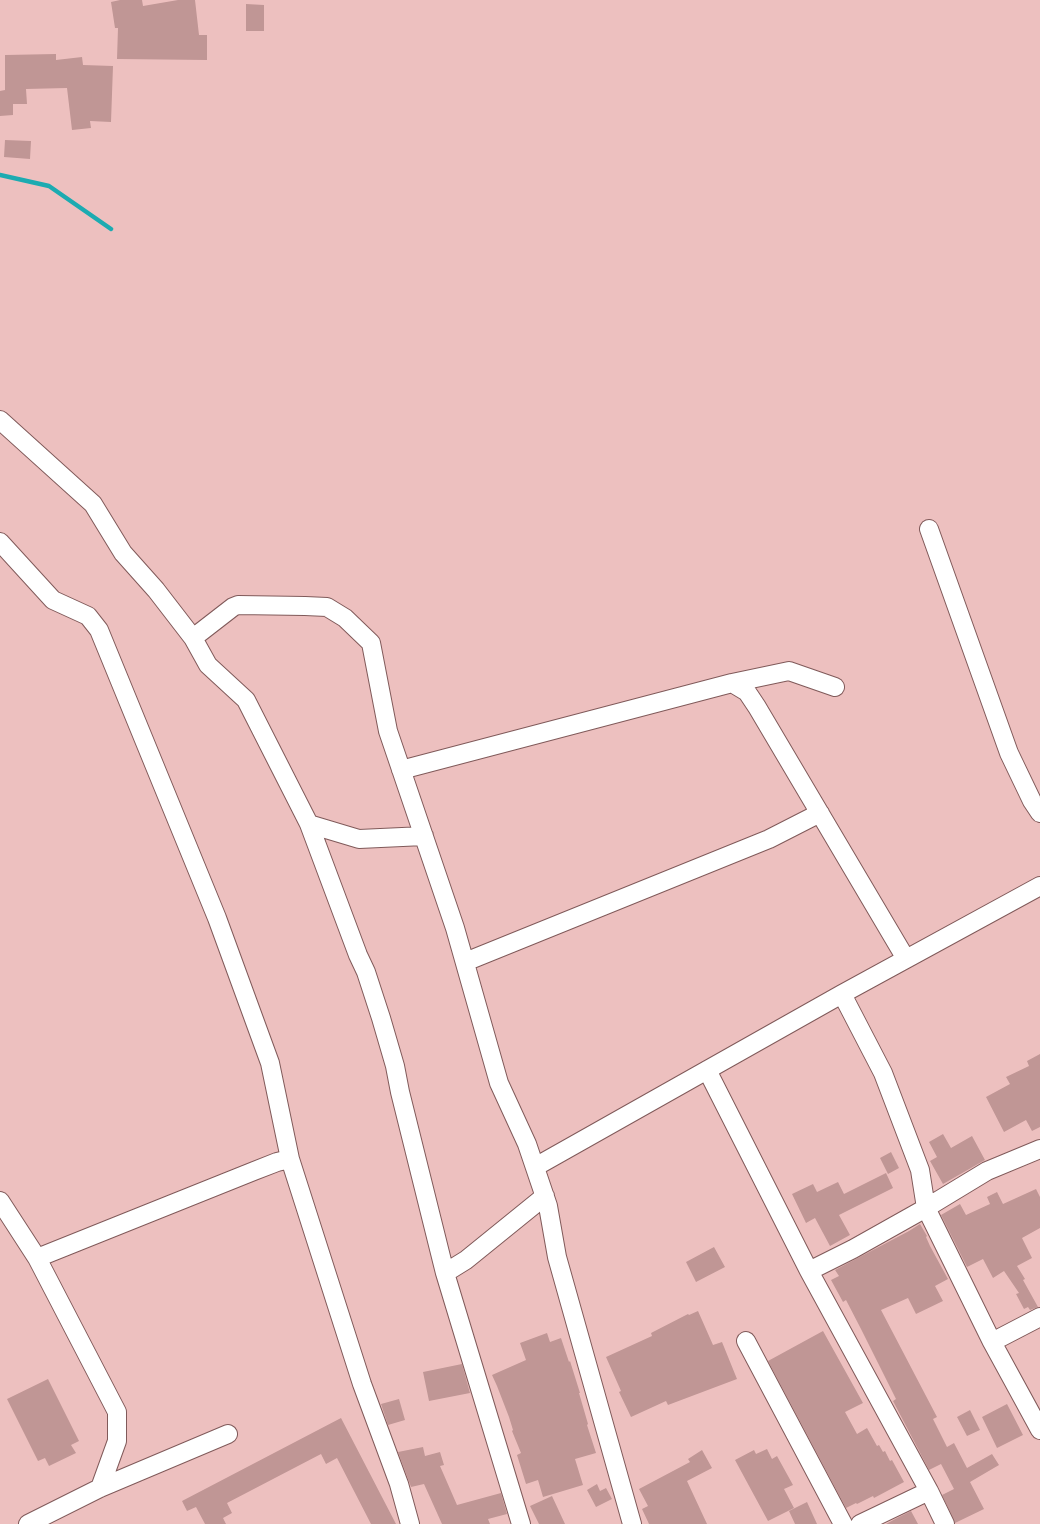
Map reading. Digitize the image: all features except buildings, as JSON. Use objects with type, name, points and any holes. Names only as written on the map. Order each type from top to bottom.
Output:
[{"type":"street","points":[[0,420],[93,504],[123,553],[156,590],[193,638],[208,665],[246,700],[309,824],[358,955],[366,972],[381,1018],[395,1066],[400,1092],[446,1273],[521,1524]]},
{"type":"street","points":[[928,529],[1009,753],[1032,801],[1040,813]]},
{"type":"street","points":[[0,542],[53,600],[88,616],[99,630],[217,918],[270,1063],[290,1159],[362,1384],[399,1484],[410,1524]]},
{"type":"street","points":[[193,638],[233,607],[238,605],[305,606],[327,607],[345,618],[371,643],[388,731],[455,928],[498,1083],[527,1144],[548,1206],[557,1258],[632,1524]]},
{"type":"street","points":[[401,770],[732,683],[789,671],[835,687]]},
{"type":"street","points":[[732,683],[747,692],[906,959]]},
{"type":"street","points":[[465,962],[769,839],[820,813]]},
{"type":"street","points":[[309,824],[359,839],[424,836]]},
{"type":"street","points":[[536,1167],[842,994],[1040,886]]},
{"type":"street","points":[[842,994],[883,1074],[920,1170],[926,1208],[992,1342],[1040,1430]]},
{"type":"street","points":[[707,1070],[809,1271],[945,1524]]},
{"type":"street","points":[[809,1271],[853,1249],[926,1208],[986,1171],[1040,1149]]},
{"type":"street","points":[[37,1258],[277,1162],[290,1159]]},
{"type":"street","points":[[446,1273],[466,1260],[545,1196]]},
{"type":"street","points":[[0,1201],[37,1258],[117,1412],[117,1441],[100,1488]]},
{"type":"street","points":[[992,1342],[1040,1317]]},
{"type":"street","points":[[746,1341],[843,1524]]},
{"type":"street","points":[[28,1524],[100,1488],[228,1434]]},
{"type":"street","points":[[860,1524],[928,1490]]},
{"type":"waterway","points":[[0,175],[49,186],[111,229]]}]
